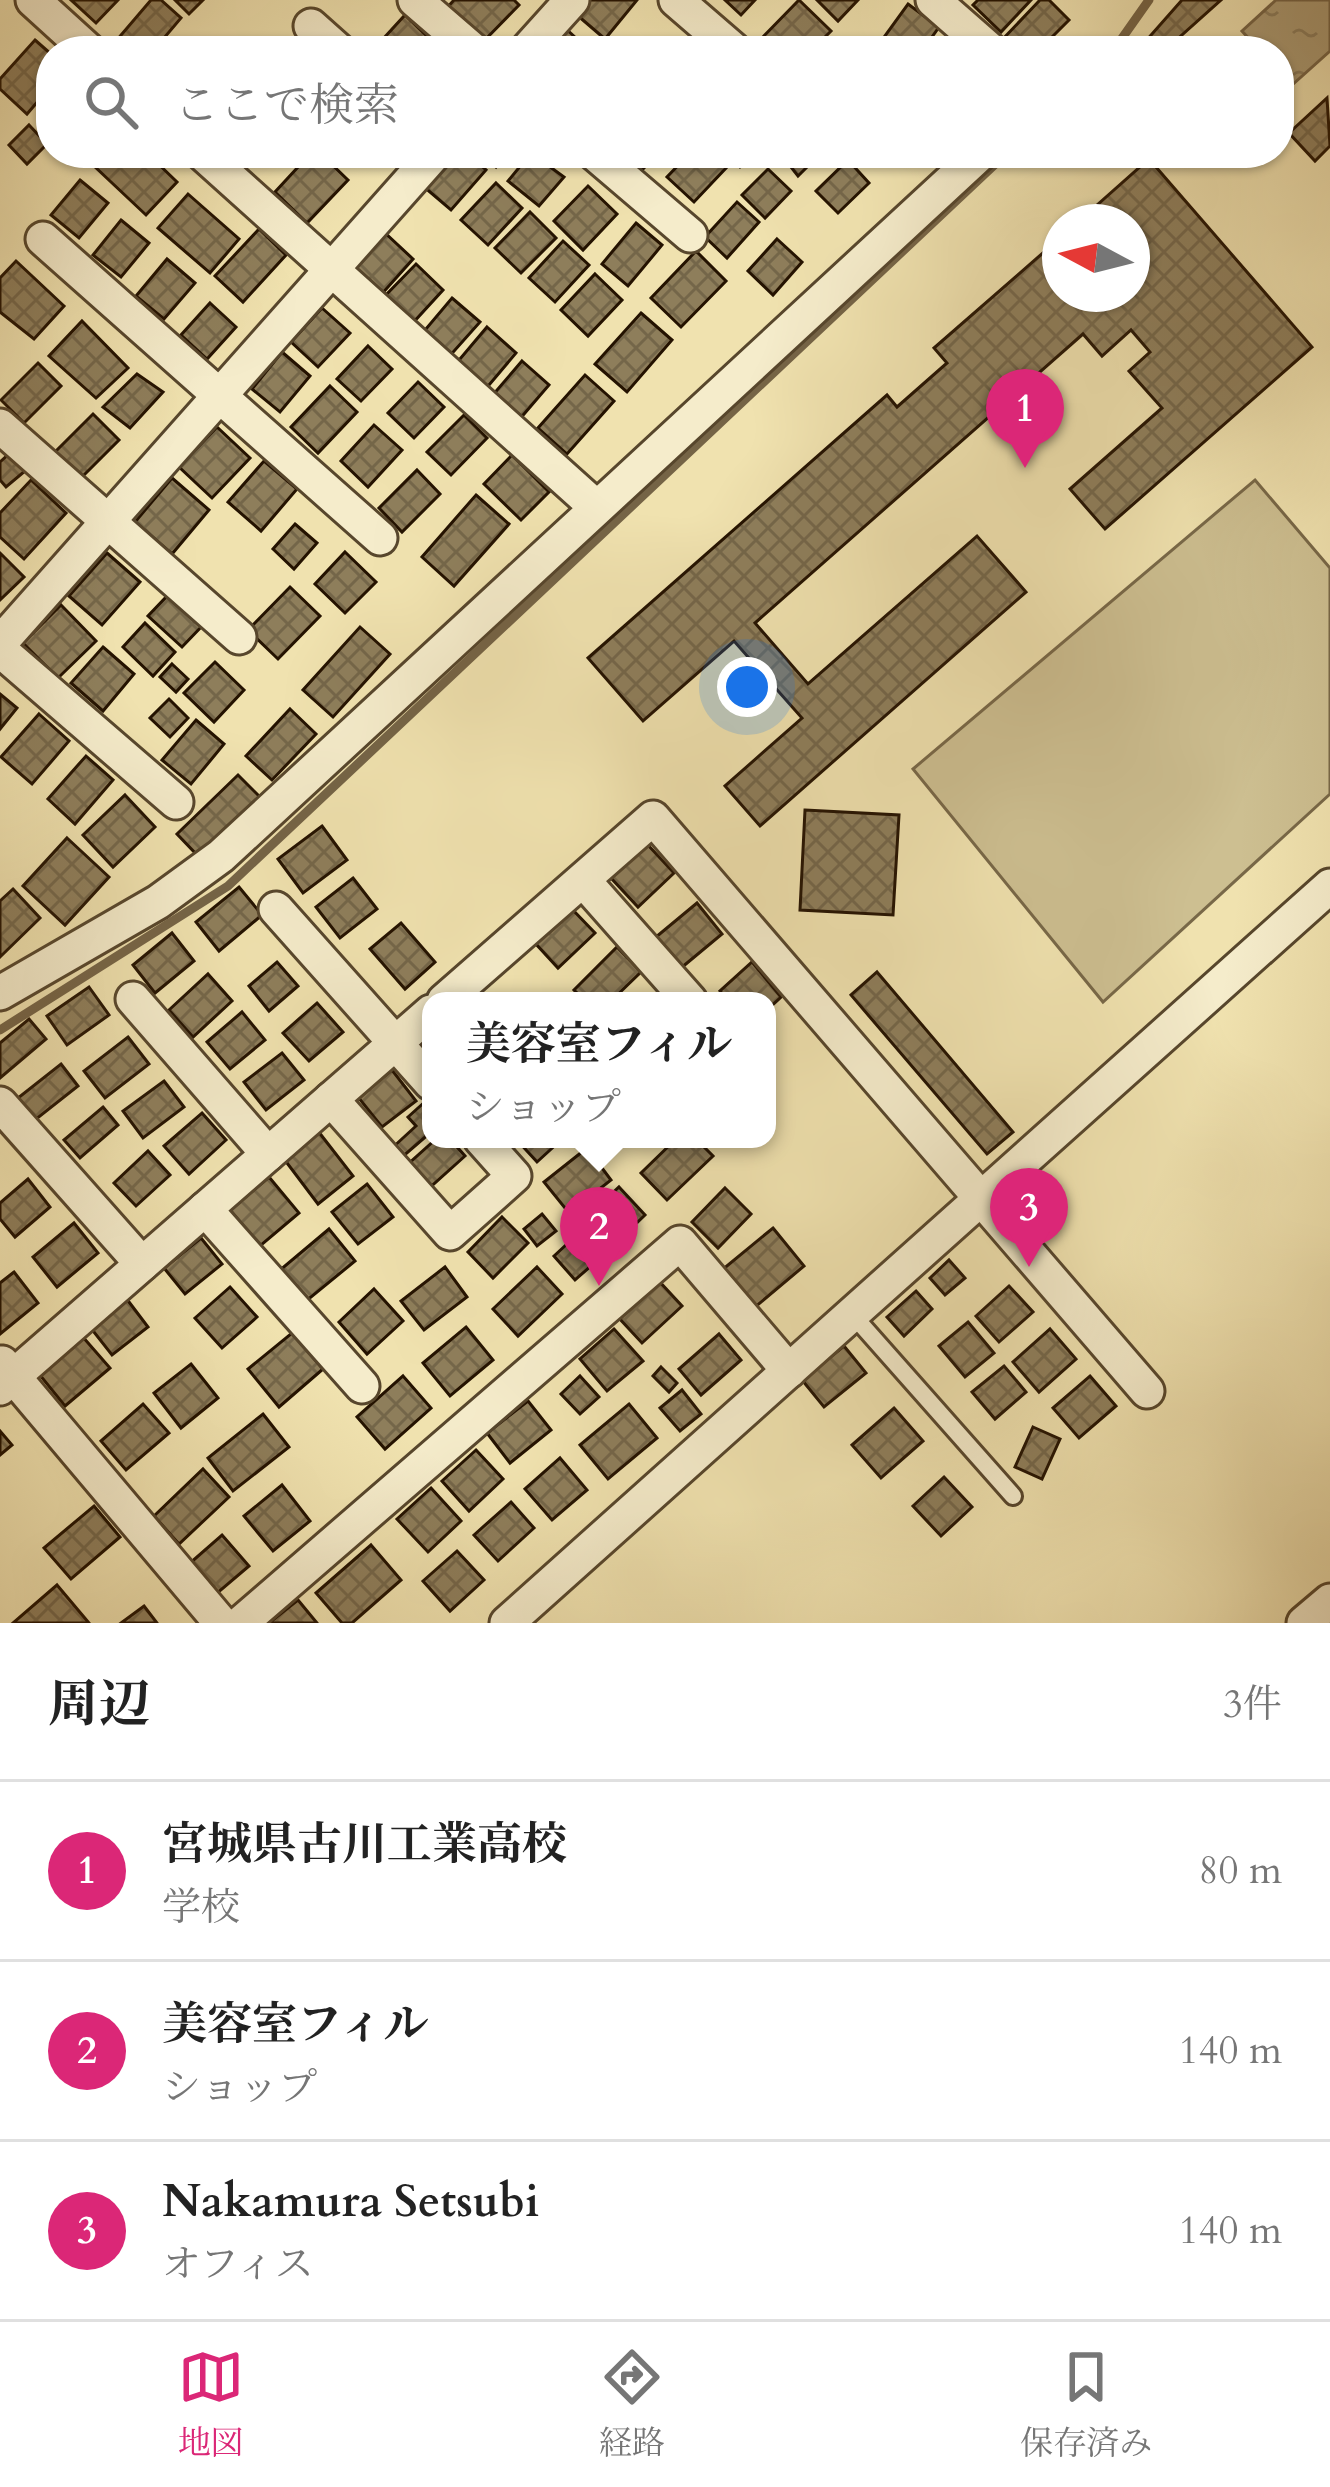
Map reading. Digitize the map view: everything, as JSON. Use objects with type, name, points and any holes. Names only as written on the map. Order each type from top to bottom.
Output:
[{"type":"street","points":[[33,0],[73,36]]},
{"type":"street","points":[[415,0],[457,36]]},
{"type":"street","points":[[676,0],[717,36]]},
{"type":"street","points":[[934,0],[974,36]]},
{"type":"street","points":[[536,36],[556,6]]},
{"type":"street","points":[[311,26],[323,36]]},
{"type":"street","points":[[219,168],[596,507]]},
{"type":"street","points":[[176,802],[0,646],[423,168]]},
{"type":"street","points":[[612,168],[690,235]]},
{"type":"street","points":[[0,993],[158,902],[221,856],[965,168]]},
{"type":"street","points":[[43,239],[380,538]]},
{"type":"street","points":[[0,426],[239,637]]},
{"type":"street","points":[[454,992],[653,818],[1147,1391]]},
{"type":"street","points":[[583,880],[682,992]]},
{"type":"street","points":[[507,1623],[1330,886]]},
{"type":"street","points":[[276,909],[422,1073]]},
{"type":"street","points":[[134,999],[268,1154]]},
{"type":"street","points":[[221,1623],[4,1375],[142,1264],[422,1020]]},
{"type":"street","points":[[331,1099],[450,1233],[514,1176],[489,1148]]},
{"type":"street","points":[[0,1104],[142,1264]]},
{"type":"street","points":[[205,1209],[362,1387]]},
{"type":"street","points":[[241,1623],[680,1243],[789,1370]]},
{"type":"street","points":[[1304,1623],[1330,1601]]},
{"type":"lane","points":[[852,1314],[1013,1496]]},
{"type":"shaded area","points":[[1255,480],[1330,568],[1330,794],[1103,1002],[913,769]]},
{"type":"water","points":[[1276,0],[1330,0],[1330,51],[1294,83],[1294,36],[1246,36],[1242,31]]},
{"type":"building","points":[[71,0],[118,0],[96,23]]},
{"type":"building","points":[[151,0],[161,0],[181,18],[166,36],[120,36]]},
{"type":"building","points":[[175,0],[203,0],[189,14]]},
{"type":"building","points":[[454,0],[514,0],[519,5],[489,36],[473,36],[445,10]]},
{"type":"building","points":[[590,0],[637,0],[607,36],[577,15]]},
{"type":"building","points":[[725,0],[755,0],[741,15]]},
{"type":"building","points":[[799,0],[831,31],[826,36],[764,36]]},
{"type":"building","points":[[817,0],[858,0],[838,21]]},
{"type":"building","points":[[978,0],[1031,0],[1001,32],[973,5]]},
{"type":"building","points":[[1040,0],[1049,0],[1069,20],[1053,36],[1006,36]]},
{"type":"building","points":[[1182,0],[1221,0],[1181,36],[1150,36]]},
{"type":"building","points":[[908,4],[939,27],[933,36],[885,36]]},
{"type":"building","points":[[405,15],[427,36],[386,36]]},
{"type":"building","points":[[36,41],[36,104],[27,114],[0,89],[0,79]]},
{"type":"building","points":[[1327,98],[1330,146],[1315,161],[1294,138],[1294,128]]},
{"type":"building","points":[[29,125],[36,132],[36,155],[27,164],[9,145]]},
{"type":"building","points":[[96,168],[163,168],[177,182],[146,215]]},
{"type":"building","points":[[297,168],[336,168],[348,180],[307,223],[275,192]]},
{"type":"building","points":[[439,168],[486,170],[451,210],[423,186]]},
{"type":"building","points":[[519,168],[552,168],[564,177],[539,206],[508,181]]},
{"type":"building","points":[[676,168],[726,168],[694,202],[667,177]]},
{"type":"building","points":[[840,168],[855,168],[869,183],[838,213],[816,191]]},
{"type":"building","points":[[1139,168],[1157,168],[1312,347],[1105,529],[1070,489],[1162,408],[1129,371],[1150,352],[1131,330],[1102,356],[1083,334],[755,623],[808,684],[977,536],[1026,592],[760,826],[725,786],[802,718],[734,641],[643,721],[588,658],[887,395],[897,407],[947,363],[934,348],[1042,254],[1042,312],[1150,312],[1150,204],[1098,204]]},
{"type":"building","points":[[768,169],[791,191],[765,218],[742,195]]},
{"type":"building","points":[[80,180],[108,203],[79,238],[51,215]]},
{"type":"building","points":[[496,183],[522,208],[488,245],[461,220]]},
{"type":"building","points":[[588,186],[617,214],[583,250],[554,221]]},
{"type":"building","points":[[188,194],[239,239],[210,273],[158,228]]},
{"type":"building","points":[[737,202],[759,222],[727,258],[705,237]]},
{"type":"building","points":[[530,212],[556,238],[521,273],[495,248]]},
{"type":"building","points":[[121,220],[149,243],[121,277],[93,255]]},
{"type":"building","points":[[636,223],[662,245],[628,286],[602,264]]},
{"type":"building","points":[[259,229],[286,255],[243,302],[215,276]]},
{"type":"building","points":[[383,231],[413,259],[380,296],[350,269]]},
{"type":"building","points":[[777,239],[802,262],[773,295],[748,271]]},
{"type":"building","points":[[563,241],[589,265],[555,302],[529,278]]},
{"type":"building","points":[[696,251],[726,281],[681,327],[651,298]]},
{"type":"building","points":[[167,259],[195,283],[164,319],[136,296]]},
{"type":"building","points":[[16,261],[64,306],[34,339],[0,312],[0,278]]},
{"type":"building","points":[[416,264],[443,290],[410,326],[382,299]]},
{"type":"building","points":[[595,274],[622,300],[588,336],[561,310]]},
{"type":"building","points":[[452,298],[480,322],[447,359],[420,336]]},
{"type":"building","points":[[210,303],[236,327],[207,359],[181,335]]},
{"type":"building","points":[[322,308],[350,333],[318,367],[291,342]]},
{"type":"building","points":[[641,313],[672,340],[627,392],[595,364]]},
{"type":"building","points":[[82,321],[128,368],[96,398],[49,356]]},
{"type":"building","points":[[487,327],[516,353],[484,391],[454,366]]},
{"type":"building","points":[[368,346],[392,369],[361,401],[337,379]]},
{"type":"building","points":[[282,352],[310,376],[280,412],[252,389]]},
{"type":"building","points":[[522,361],[549,385],[518,421],[491,397]]},
{"type":"building","points":[[38,363],[61,386],[24,423],[1,400]]},
{"type":"building","points":[[137,374],[163,392],[130,428],[103,407]]},
{"type":"building","points":[[585,375],[614,401],[567,454],[538,428]]},
{"type":"building","points":[[418,382],[444,407],[414,438],[388,413]]},
{"type":"building","points":[[330,386],[357,412],[318,453],[291,427]]},
{"type":"building","points":[[93,414],[119,440],[76,483],[50,457]]},
{"type":"building","points":[[464,415],[487,438],[451,475],[427,452]]},
{"type":"building","points":[[374,425],[402,450],[368,487],[341,461]]},
{"type":"building","points":[[217,427],[250,458],[212,498],[179,467]]},
{"type":"building","points":[[10,453],[25,471],[6,487],[0,480],[0,462]]},
{"type":"building","points":[[512,455],[549,492],[521,520],[484,484]]},
{"type":"building","points":[[264,461],[297,489],[261,531],[228,502]]},
{"type":"building","points":[[417,470],[440,494],[402,532],[379,508]]},
{"type":"building","points":[[172,478],[209,510],[172,554],[135,522]]},
{"type":"building","points":[[31,480],[66,513],[24,559],[0,537],[0,513]]},
{"type":"building","points":[[476,495],[509,524],[454,586],[422,557]]},
{"type":"building","points":[[295,524],[317,543],[294,569],[273,549]]},
{"type":"building","points":[[345,552],[376,582],[345,613],[315,584]]},
{"type":"building","points":[[0,553],[24,577],[0,600]]},
{"type":"building","points":[[107,553],[140,582],[102,625],[69,596]]},
{"type":"building","points":[[290,587],[320,616],[278,659],[248,630]]},
{"type":"building","points":[[170,593],[203,625],[182,647],[148,616]]},
{"type":"building","points":[[61,605],[96,641],[58,678],[23,643]]},
{"type":"building","points":[[145,623],[175,652],[153,676],[123,647]]},
{"type":"building","points":[[360,627],[390,654],[333,717],[303,690]]},
{"type":"building","points":[[103,647],[134,674],[103,711],[71,683]]},
{"type":"building","points":[[215,662],[244,690],[214,722],[184,693]]},
{"type":"building","points":[[172,664],[188,679],[176,692],[160,677]]},
{"type":"building","points":[[0,694],[17,708],[0,729]]},
{"type":"building","points":[[169,699],[188,718],[170,737],[150,718]]},
{"type":"building","points":[[290,709],[316,734],[272,780],[246,756]]},
{"type":"building","points":[[39,714],[69,741],[32,784],[1,757]]},
{"type":"building","points":[[196,720],[224,744],[191,784],[162,760]]},
{"type":"building","points":[[86,756],[113,780],[75,824],[48,799]]},
{"type":"building","points":[[238,775],[261,798],[200,858],[177,834]]},
{"type":"building","points":[[125,795],[155,827],[113,867],[83,835]]},
{"type":"building","points":[[805,810],[899,815],[893,915],[800,910]]},
{"type":"building","points":[[322,826],[347,860],[303,893],[278,859]]},
{"type":"building","points":[[67,838],[109,877],[65,925],[23,886]]},
{"type":"building","points":[[647,844],[674,873],[638,907],[611,878]]},
{"type":"building","points":[[353,878],[377,909],[340,938],[316,907]]},
{"type":"building","points":[[239,887],[262,915],[219,951],[196,922]]},
{"type":"building","points":[[13,889],[40,918],[0,957],[0,901]]},
{"type":"building","points":[[697,903],[722,934],[681,968],[656,937]]},
{"type":"building","points":[[571,908],[595,933],[558,968],[535,943]]},
{"type":"building","points":[[401,923],[435,962],[405,989],[370,949]]},
{"type":"building","points":[[172,933],[194,961],[155,993],[133,965]]},
{"type":"building","points":[[617,947],[641,972],[620,992],[574,990]]},
{"type":"building","points":[[277,962],[298,986],[269,1011],[249,986]]},
{"type":"building","points":[[752,962],[781,997],[776,1002],[776,992],[720,991]]},
{"type":"building","points":[[877,972],[1013,1132],[987,1154],[851,995]]},
{"type":"building","points":[[208,974],[232,1001],[193,1037],[169,1010]]},
{"type":"building","points":[[89,987],[109,1015],[67,1045],[47,1016]]},
{"type":"building","points":[[317,1003],[343,1032],[309,1061],[283,1033]]},
{"type":"building","points":[[242,1012],[265,1040],[230,1069],[207,1042]]},
{"type":"building","points":[[29,1019],[46,1039],[0,1078],[0,1043]]},
{"type":"building","points":[[128,1037],[149,1064],[105,1098],[84,1071]]},
{"type":"building","points":[[282,1053],[304,1080],[266,1110],[244,1082]]},
{"type":"building","points":[[61,1064],[78,1086],[35,1120],[18,1098]]},
{"type":"building","points":[[392,1070],[416,1101],[382,1127],[358,1097]]},
{"type":"building","points":[[164,1081],[184,1107],[143,1138],[123,1111]]},
{"type":"building","points":[[422,1104],[422,1140],[400,1159],[391,1149],[416,1126],[408,1117]]},
{"type":"building","points":[[103,1107],[118,1125],[80,1158],[64,1140]]},
{"type":"building","points":[[202,1113],[226,1140],[189,1174],[164,1146]]},
{"type":"building","points":[[318,1131],[353,1176],[318,1204],[284,1159]]},
{"type":"building","points":[[426,1148],[458,1148],[465,1156],[427,1190],[406,1166]]},
{"type":"building","points":[[524,1148],[552,1148],[537,1162]]},
{"type":"building","points":[[587,1148],[611,1180],[569,1213],[544,1182]]},
{"type":"building","points":[[667,1148],[705,1148],[713,1156],[667,1200],[641,1173]]},
{"type":"building","points":[[148,1151],[170,1175],[136,1206],[114,1183]]},
{"type":"building","points":[[269,1177],[299,1213],[260,1246],[230,1210]]},
{"type":"building","points":[[28,1179],[50,1207],[15,1237],[0,1219],[0,1203]]},
{"type":"building","points":[[367,1184],[393,1217],[358,1244],[332,1212]]},
{"type":"building","points":[[619,1187],[645,1215],[613,1246],[586,1218]]},
{"type":"building","points":[[725,1188],[751,1214],[718,1248],[692,1222]]},
{"type":"building","points":[[542,1214],[556,1231],[537,1246],[524,1229]]},
{"type":"building","points":[[502,1217],[528,1243],[493,1278],[468,1252]]},
{"type":"building","points":[[74,1223],[98,1253],[57,1287],[33,1257]]},
{"type":"building","points":[[773,1228],[804,1266],[754,1308],[722,1270]]},
{"type":"building","points":[[329,1229],[355,1261],[305,1302],[279,1271]]},
{"type":"building","points":[[579,1233],[600,1258],[575,1280],[554,1256]]},
{"type":"building","points":[[201,1238],[222,1264],[185,1294],[164,1268]]},
{"type":"building","points":[[949,1260],[965,1278],[945,1295],[930,1278]]},
{"type":"building","points":[[445,1267],[467,1297],[424,1330],[401,1301]]},
{"type":"building","points":[[537,1267],[562,1294],[518,1336],[493,1309]]},
{"type":"building","points":[[14,1272],[38,1303],[0,1334],[0,1283]]},
{"type":"building","points":[[658,1280],[682,1306],[642,1343],[618,1317]]},
{"type":"building","points":[[1009,1286],[1033,1312],[999,1342],[976,1316]]},
{"type":"building","points":[[230,1287],[257,1317],[222,1348],[195,1318]]},
{"type":"building","points":[[374,1289],[403,1321],[367,1354],[339,1322]]},
{"type":"building","points":[[916,1291],[932,1309],[904,1336],[887,1317]]},
{"type":"building","points":[[126,1298],[148,1327],[112,1355],[90,1327]]},
{"type":"building","points":[[968,1322],[994,1353],[965,1377],[939,1346]]},
{"type":"building","points":[[466,1327],[493,1360],[450,1396],[423,1363]]},
{"type":"building","points":[[614,1329],[643,1361],[607,1391],[580,1359]]},
{"type":"building","points":[[1050,1329],[1076,1359],[1039,1392],[1013,1362]]},
{"type":"building","points":[[292,1333],[323,1369],[279,1407],[248,1369]]},
{"type":"building","points":[[719,1334],[741,1360],[701,1395],[679,1369]]},
{"type":"building","points":[[82,1336],[110,1368],[65,1406],[39,1374]]},
{"type":"building","points":[[844,1346],[866,1373],[824,1407],[802,1380]]},
{"type":"building","points":[[191,1364],[218,1398],[181,1428],[154,1393]]},
{"type":"building","points":[[1004,1366],[1026,1392],[995,1419],[972,1392]]},
{"type":"building","points":[[661,1367],[677,1383],[669,1392],[653,1376]]},
{"type":"building","points":[[403,1376],[431,1408],[385,1449],[357,1417]]},
{"type":"building","points":[[580,1376],[599,1397],[580,1414],[561,1394]]},
{"type":"building","points":[[1090,1376],[1116,1406],[1079,1438],[1053,1408]]},
{"type":"building","points":[[682,1390],[701,1414],[680,1431],[660,1408]]},
{"type":"building","points":[[528,1401],[551,1430],[510,1463],[487,1433]]},
{"type":"building","points":[[143,1404],[169,1433],[126,1470],[101,1441]]},
{"type":"building","points":[[629,1404],[657,1438],[608,1479],[580,1445]]},
{"type":"building","points":[[894,1408],[923,1441],[881,1478],[852,1445]]},
{"type":"building","points":[[263,1414],[289,1447],[233,1491],[208,1458]]},
{"type":"building","points":[[1033,1427],[1060,1439],[1042,1479],[1015,1467]]},
{"type":"building","points":[[0,1431],[12,1445],[0,1455]]},
{"type":"building","points":[[476,1450],[503,1479],[469,1511],[442,1481]]},
{"type":"building","points":[[560,1458],[587,1490],[552,1520],[525,1489]]},
{"type":"building","points":[[203,1469],[229,1497],[179,1544],[154,1516]]},
{"type":"building","points":[[944,1477],[972,1507],[941,1536],[913,1506]]},
{"type":"building","points":[[282,1485],[310,1521],[273,1551],[244,1516]]},
{"type":"building","points":[[431,1488],[461,1521],[428,1552],[397,1519]]},
{"type":"building","points":[[511,1502],[534,1528],[498,1561],[474,1535]]},
{"type":"building","points":[[94,1506],[120,1537],[71,1579],[44,1548]]},
{"type":"building","points":[[222,1535],[249,1566],[215,1595],[189,1564]]},
{"type":"building","points":[[371,1545],[401,1580],[352,1623],[342,1623],[316,1593]]},
{"type":"building","points":[[457,1551],[484,1580],[450,1611],[423,1581]]},
{"type":"building","points":[[57,1585],[89,1623],[13,1623]]},
{"type":"building","points":[[298,1600],[317,1623],[269,1623]]},
{"type":"building","points":[[144,1606],[157,1623],[121,1623]]},
{"type":"waterway","points":[[1124,36],[1149,0]]},
{"type":"waterway","points":[[0,1030],[228,886],[991,168]]},
{"type":"place","name":"宮城県古川工業高校","points":[[1025,468]]},
{"type":"place","name":"Nakamura Setsubi","points":[[1029,1267]]},
{"type":"place","name":"美容室フィル","points":[[599,1286]]}]
